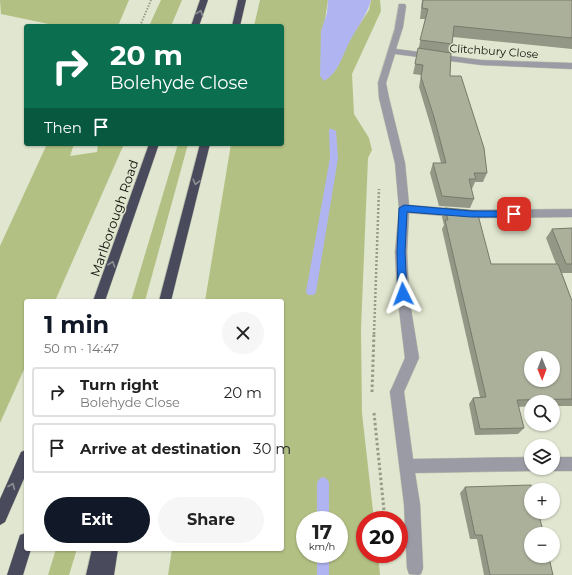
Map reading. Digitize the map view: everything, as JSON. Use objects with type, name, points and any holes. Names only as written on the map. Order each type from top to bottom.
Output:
[{"type":"highway","points":[[196,24],[204,0]]},
{"type":"highway","points":[[236,24],[242,0]]},
{"type":"highway","name":"Marlborough Road","points":[[100,299],[153,146]]},
{"type":"highway","points":[[166,299],[204,146]]},
{"type":"highway","points":[[0,516],[24,462]]},
{"type":"highway","points":[[15,575],[24,547]]},
{"type":"highway","points":[[94,575],[100,551]]},
{"type":"highway","points":[[106,575],[110,551]]},
{"type":"street","points":[[402,6],[399,27],[382,83],[400,163],[404,208],[401,252],[403,294]]},
{"type":"street","name":"Clitchbury Close","points":[[391,51],[506,66],[572,66]]},
{"type":"street","points":[[404,208],[471,214],[572,213]]},
{"type":"street","points":[[405,309],[412,358],[397,392],[412,504],[416,571]]},
{"type":"street","points":[[407,466],[524,464]]},
{"type":"street","points":[[560,464],[572,464]]},
{"type":"path","points":[[141,24],[151,0]]},
{"type":"path","points":[[372,398],[371,378],[379,184]]},
{"type":"path","points":[[374,412],[384,511]]},
{"type":"green space","points":[[0,0],[129,0],[119,24],[48,24],[1,14]]},
{"type":"green space","points":[[161,0],[182,0],[172,24],[150,24]]},
{"type":"green space","points":[[260,0],[328,0],[321,46],[321,61],[337,68],[350,39],[369,10],[371,0],[380,0],[381,11],[352,74],[354,114],[369,138],[372,150],[368,158],[361,329],[362,413],[373,511],[356,511],[356,563],[379,563],[380,575],[168,575],[172,551],[284,551],[284,299],[205,299],[231,146],[284,146],[284,24],[254,24]]},
{"type":"green space","points":[[46,146],[73,146],[70,156],[97,152],[98,146],[123,146],[56,299],[24,299],[24,369],[0,423],[0,246]]},
{"type":"green space","points":[[177,146],[187,146],[146,299],[132,299]]},
{"type":"green space","points":[[55,551],[76,551],[69,575],[48,575]]},
{"type":"water","points":[[328,0],[371,0],[365,16],[351,39],[337,68],[324,81],[320,76],[321,31],[327,13]]},
{"type":"building","points":[[423,0],[572,0],[572,38],[454,26],[452,44],[420,40],[428,9],[422,8]]},
{"type":"building","points":[[418,48],[451,53],[450,76],[461,76],[484,148],[487,173],[474,173],[476,179],[469,179],[474,199],[442,196],[433,163],[446,163],[434,117],[421,77],[423,65],[415,64]]},
{"type":"building","points":[[445,208],[477,211],[491,264],[558,264],[572,301],[572,399],[560,399],[560,395],[524,395],[524,400],[517,400],[524,428],[480,429],[473,398],[486,397],[445,220],[448,220]]},
{"type":"building","points":[[572,228],[572,264],[566,264],[552,229]]},
{"type":"building","points":[[524,485],[524,519],[540,519],[542,527],[524,527],[524,563],[550,563],[553,575],[490,575],[482,535],[475,535],[465,487]]},
{"type":"waterway","points":[[311,292],[334,158],[332,131]]},
{"type":"waterway","points":[[323,483],[323,511]]},
{"type":"waterway","points":[[323,563],[323,575]]},
{"type":"route","points":[[403,294],[401,252],[404,208],[471,214],[514,214]]}]
